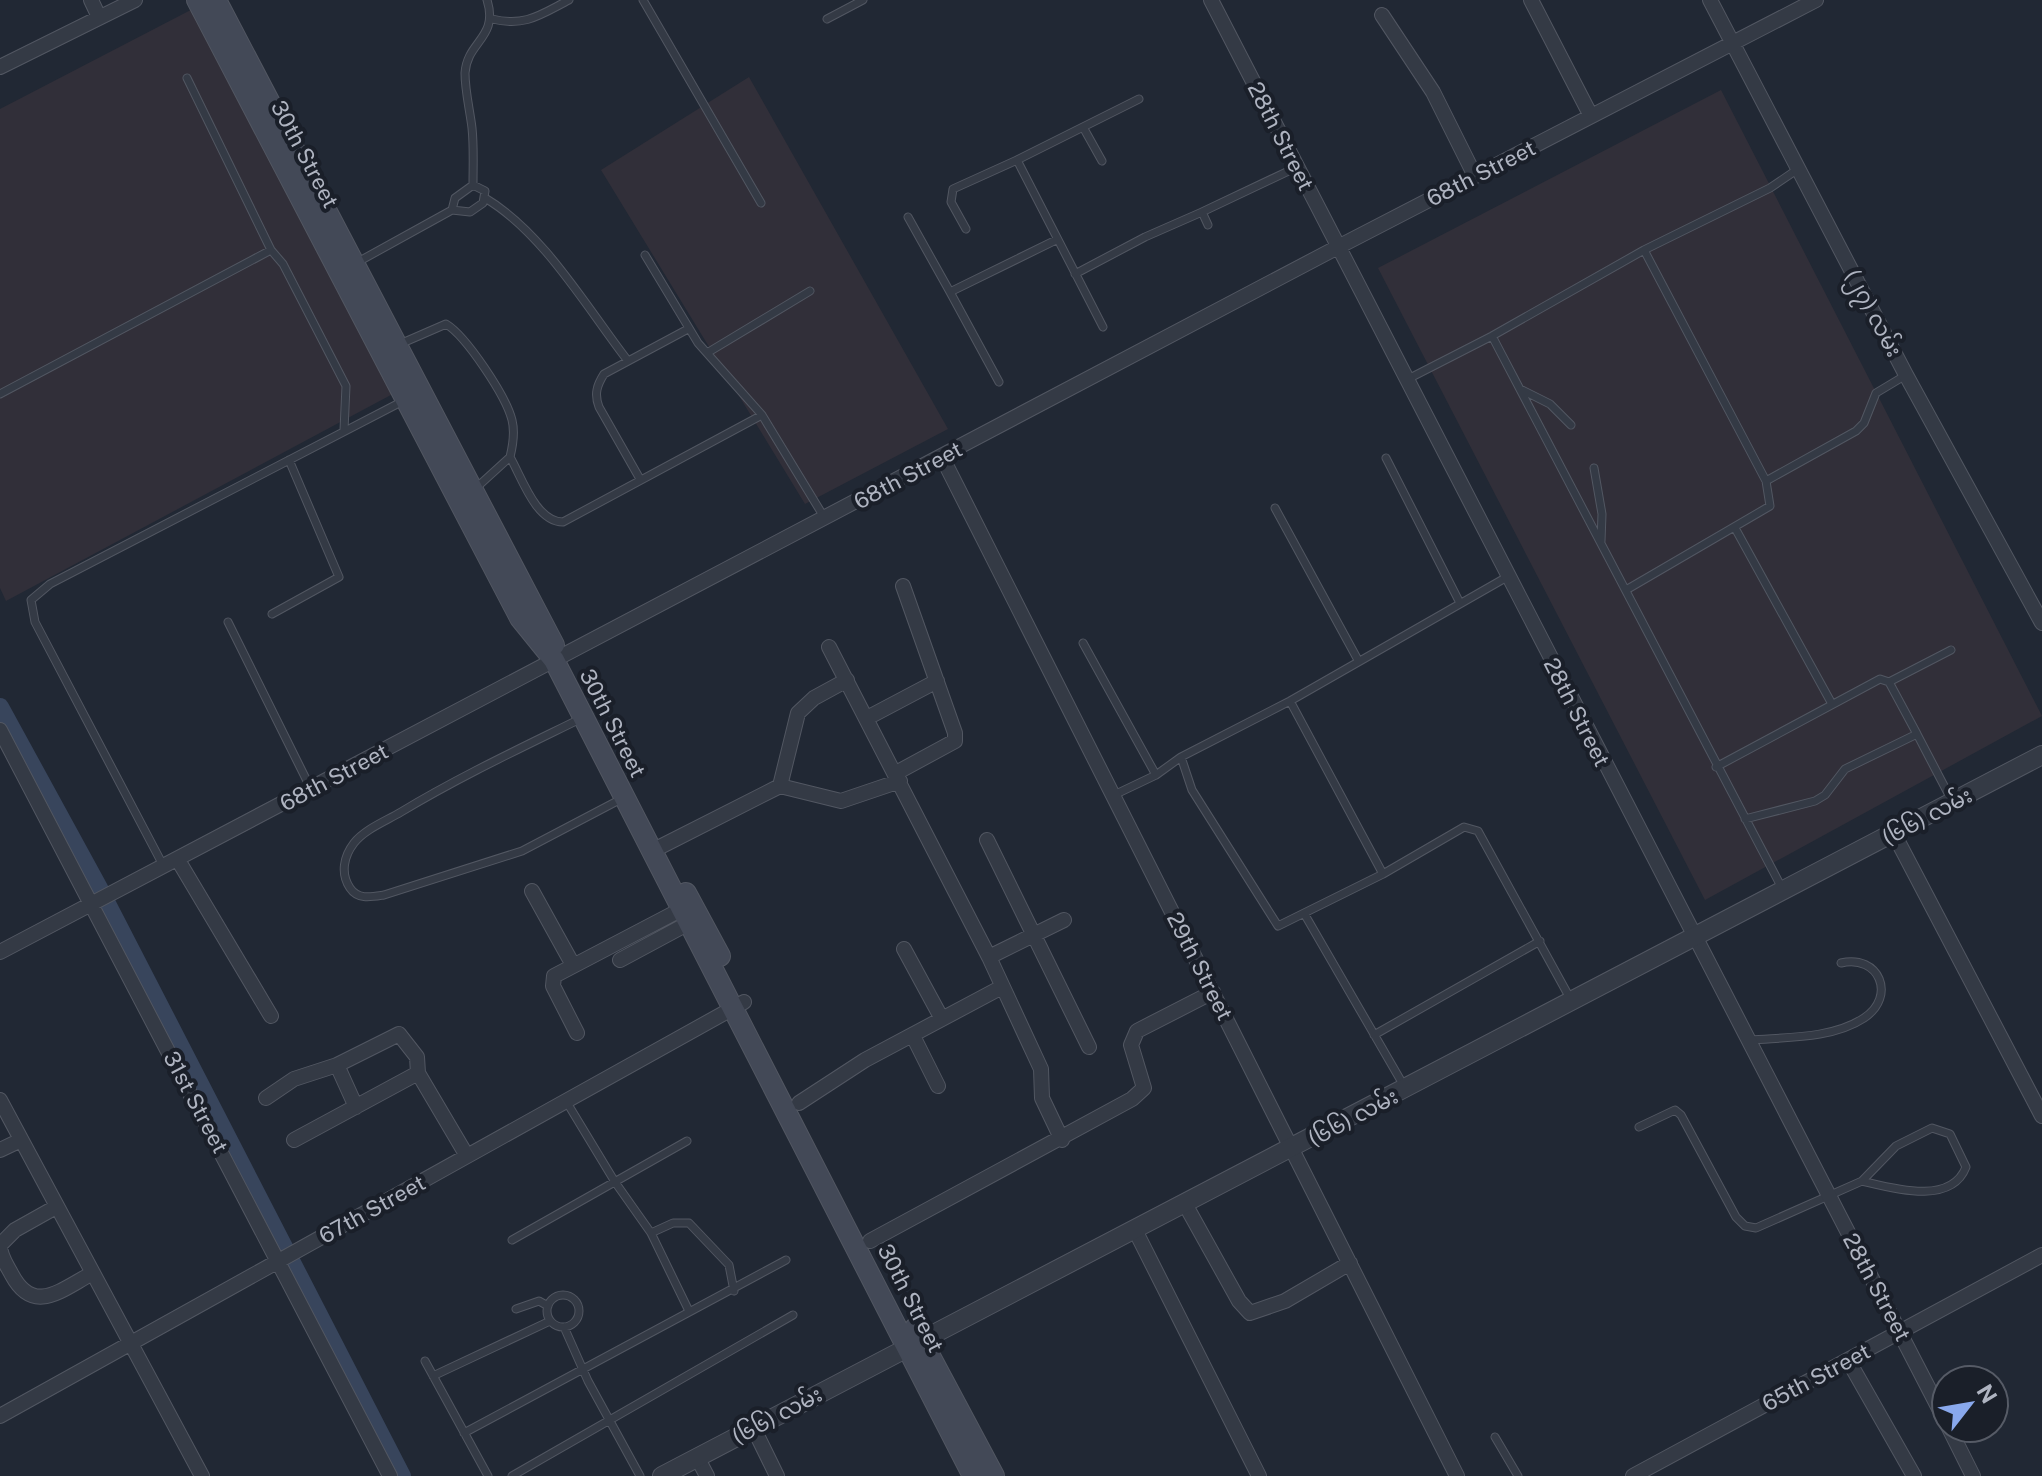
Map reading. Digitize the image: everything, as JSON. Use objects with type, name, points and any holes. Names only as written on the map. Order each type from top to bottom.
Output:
[{"type":"main road","name":"30th Street","points":[[197,0],[347,267]]},
{"type":"main road","name":"30th Street","points":[[216,0],[347,267],[497,555],[557,658],[915,1343],[994,1476]]},
{"type":"main road","name":"30th Street","points":[[557,658],[582,718],[627,795]]},
{"type":"main road","name":"30th Street","points":[[656,849],[684,917],[799,1103],[870,1241],[973,1476]]},
{"type":"street","points":[[91,0],[99,17]]},
{"type":"street","points":[[0,67],[135,0]]},
{"type":"street","name":"28th Street","points":[[1211,0],[1930,1390]]},
{"type":"street","points":[[1531,0],[1591,116]]},
{"type":"street","name":"(၂၇) လမ်း","points":[[1710,0],[1906,375],[2042,623]]},
{"type":"street","name":"68th Street","points":[[0,952],[1338,247],[1816,0]]},
{"type":"street","points":[[1382,15],[1433,92],[1475,176]]},
{"type":"street","name":"29th Street","points":[[942,457],[1457,1476]]},
{"type":"street","points":[[656,849],[780,786],[841,801],[898,777],[955,741],[903,586]]},
{"type":"street","points":[[829,647],[989,957],[1041,1069],[1042,1098],[1062,1140]]},
{"type":"street","points":[[780,786],[798,713],[814,698],[847,680]]},
{"type":"street","points":[[867,718],[937,681]]},
{"type":"street","name":"31st Street","points":[[0,730],[95,901],[390,1476]]},
{"type":"street","name":"(၆၆) လမ်း","points":[[662,1476],[2042,755]]},
{"type":"street","points":[[1894,834],[2042,1116]]},
{"type":"street","points":[[987,840],[1089,1047]]},
{"type":"street","points":[[178,860],[271,1016]]},
{"type":"street","points":[[532,891],[573,965]]},
{"type":"street","points":[[620,960],[684,917]]},
{"type":"street","points":[[577,1033],[552,982],[554,976],[684,917]]},
{"type":"street","points":[[989,957],[1064,920]]},
{"type":"street","points":[[904,949],[942,1019]]},
{"type":"street","points":[[799,1103],[865,1060],[1002,987]]},
{"type":"street","points":[[870,1241],[1062,1140],[1132,1099],[1144,1088],[1131,1045],[1137,1031],[1213,992]]},
{"type":"street","name":"67th Street","points":[[0,1416],[739,1005]]},
{"type":"street","points":[[266,1098],[294,1079],[337,1065],[399,1034],[404,1035],[417,1057],[418,1073],[467,1156]]},
{"type":"street","points":[[913,1036],[938,1086]]},
{"type":"street","points":[[337,1065],[356,1107]]},
{"type":"street","points":[[294,1140],[418,1073]]},
{"type":"street","points":[[0,1100],[56,1207],[133,1342],[202,1476]]},
{"type":"street","points":[[0,1150],[21,1140]]},
{"type":"street","points":[[1185,1204],[1239,1301],[1250,1313],[1285,1301],[1350,1263]]},
{"type":"street","points":[[56,1207],[15,1230],[0,1245],[12,1276],[26,1294],[45,1297],[93,1273]]},
{"type":"street","points":[[1135,1230],[1259,1476]]},
{"type":"street","name":"65th Street","points":[[1633,1476],[2042,1255]]},
{"type":"street","points":[[1848,1360],[1914,1476]]},
{"type":"street","points":[[753,1427],[777,1476]]},
{"type":"street","points":[[1957,1444],[1973,1476]]},
{"type":"street","points":[[697,1457],[707,1476]]},
{"type":"lane","points":[[473,185],[473,133],[465,72],[470,52],[482,41],[492,19],[487,0]]},
{"type":"lane","points":[[492,19],[512,24],[535,18],[569,0]]},
{"type":"lane","points":[[643,0],[761,203]]},
{"type":"lane","points":[[827,19],[863,0]]},
{"type":"lane","points":[[187,78],[271,250],[283,264],[346,386],[344,430]]},
{"type":"lane","points":[[966,229],[951,202],[953,189],[1139,99]]},
{"type":"lane","points":[[1083,127],[1102,161]]},
{"type":"lane","points":[[1017,160],[1103,327]]},
{"type":"lane","points":[[1075,274],[1145,237],[1297,167]]},
{"type":"lane","points":[[1405,380],[1492,336],[1644,250],[1770,188],[1798,169]]},
{"type":"lane","points":[[347,267],[452,210],[470,212],[485,198],[485,191],[473,185]]},
{"type":"lane","points":[[452,210],[455,198],[473,185]]},
{"type":"lane","points":[[485,198],[502,208],[536,239],[628,361]]},
{"type":"lane","points":[[1202,212],[1208,225]]},
{"type":"lane","points":[[908,217],[999,382]]},
{"type":"lane","points":[[950,292],[1056,240]]},
{"type":"lane","points":[[0,394],[271,250]]},
{"type":"lane","points":[[1626,590],[1770,506],[1766,481],[1644,250]]},
{"type":"lane","points":[[645,255],[688,329],[762,415],[825,519]]},
{"type":"lane","points":[[707,353],[810,291]]},
{"type":"lane","points":[[389,349],[446,324],[459,332],[512,420],[510,457],[542,514],[552,522],[563,522],[762,415]]},
{"type":"lane","points":[[640,479],[595,397],[604,374],[688,329]]},
{"type":"lane","points":[[1492,336],[1716,767],[1784,890]]},
{"type":"lane","points":[[1766,481],[1856,431],[1864,423],[1876,393],[1906,375]]},
{"type":"lane","points":[[1520,389],[1550,404],[1571,425]]},
{"type":"lane","points":[[164,867],[35,622],[31,600],[50,584],[413,395]]},
{"type":"lane","points":[[466,496],[510,457]]},
{"type":"lane","points":[[1386,458],[1460,603]]},
{"type":"lane","points":[[272,614],[339,577],[289,460]]},
{"type":"lane","points":[[1594,468],[1602,514],[1601,543]]},
{"type":"lane","points":[[1275,508],[1358,660]]},
{"type":"lane","points":[[1735,528],[1832,704]]},
{"type":"lane","points":[[1114,795],[1290,701],[1507,577]]},
{"type":"lane","points":[[228,622],[311,789]]},
{"type":"lane","points":[[1083,643],[1156,775]]},
{"type":"lane","points":[[1889,682],[1951,650]]},
{"type":"lane","points":[[1716,767],[1880,679],[1889,682],[1952,803]]},
{"type":"lane","points":[[1290,701],[1383,874]]},
{"type":"lane","points":[[582,718],[430,794],[366,832],[355,842],[344,860],[348,885],[354,894],[366,898],[384,895],[522,851],[627,795]]},
{"type":"lane","points":[[1745,819],[1815,801],[1825,795],[1845,769],[1917,734]]},
{"type":"lane","points":[[1181,757],[1192,790],[1273,922],[1284,926],[1464,827],[1472,829],[1486,841],[1572,1002]]},
{"type":"lane","points":[[1305,915],[1405,1089]]},
{"type":"lane","points":[[1374,1035],[1540,941]]},
{"type":"lane","points":[[1747,1040],[1809,1035],[1846,1027],[1876,1009],[1881,1002],[1882,986],[1877,974],[1867,964],[1854,960],[1841,963]]},
{"type":"lane","points":[[566,1101],[615,1182],[651,1233],[689,1311]]},
{"type":"lane","points":[[1639,1127],[1668,1111],[1675,1110],[1681,1115],[1736,1217],[1745,1226],[1756,1228],[1862,1181],[1896,1146],[1932,1128],[1950,1134],[1966,1167],[1963,1175],[1941,1189],[1903,1190],[1862,1181]]},
{"type":"lane","points":[[512,1240],[687,1141]]},
{"type":"lane","points":[[651,1233],[673,1223],[689,1223],[729,1265],[734,1291]]},
{"type":"lane","points":[[464,1433],[689,1311],[734,1291],[786,1260]]},
{"type":"lane","points":[[548,1306],[559,1295],[566,1295],[578,1305],[577,1320],[564,1327]]},
{"type":"lane","points":[[516,1309],[539,1301],[548,1306]]},
{"type":"lane","points":[[548,1306],[550,1321]]},
{"type":"lane","points":[[512,1476],[793,1315]]},
{"type":"lane","points":[[433,1376],[550,1321],[564,1327],[640,1476]]},
{"type":"lane","points":[[425,1361],[488,1476]]},
{"type":"lane","points":[[1495,1437],[1518,1476]]},
{"type":"shaded area","points":[[210,0],[417,381],[6,601],[0,588],[0,109]]},
{"type":"shaded area","points":[[749,77],[948,429],[805,504],[601,170]]},
{"type":"shaded area","points":[[1721,90],[2042,716],[1705,900],[1378,268]]},
{"type":"waterway","points":[[0,707],[99,888],[402,1476]]}]
